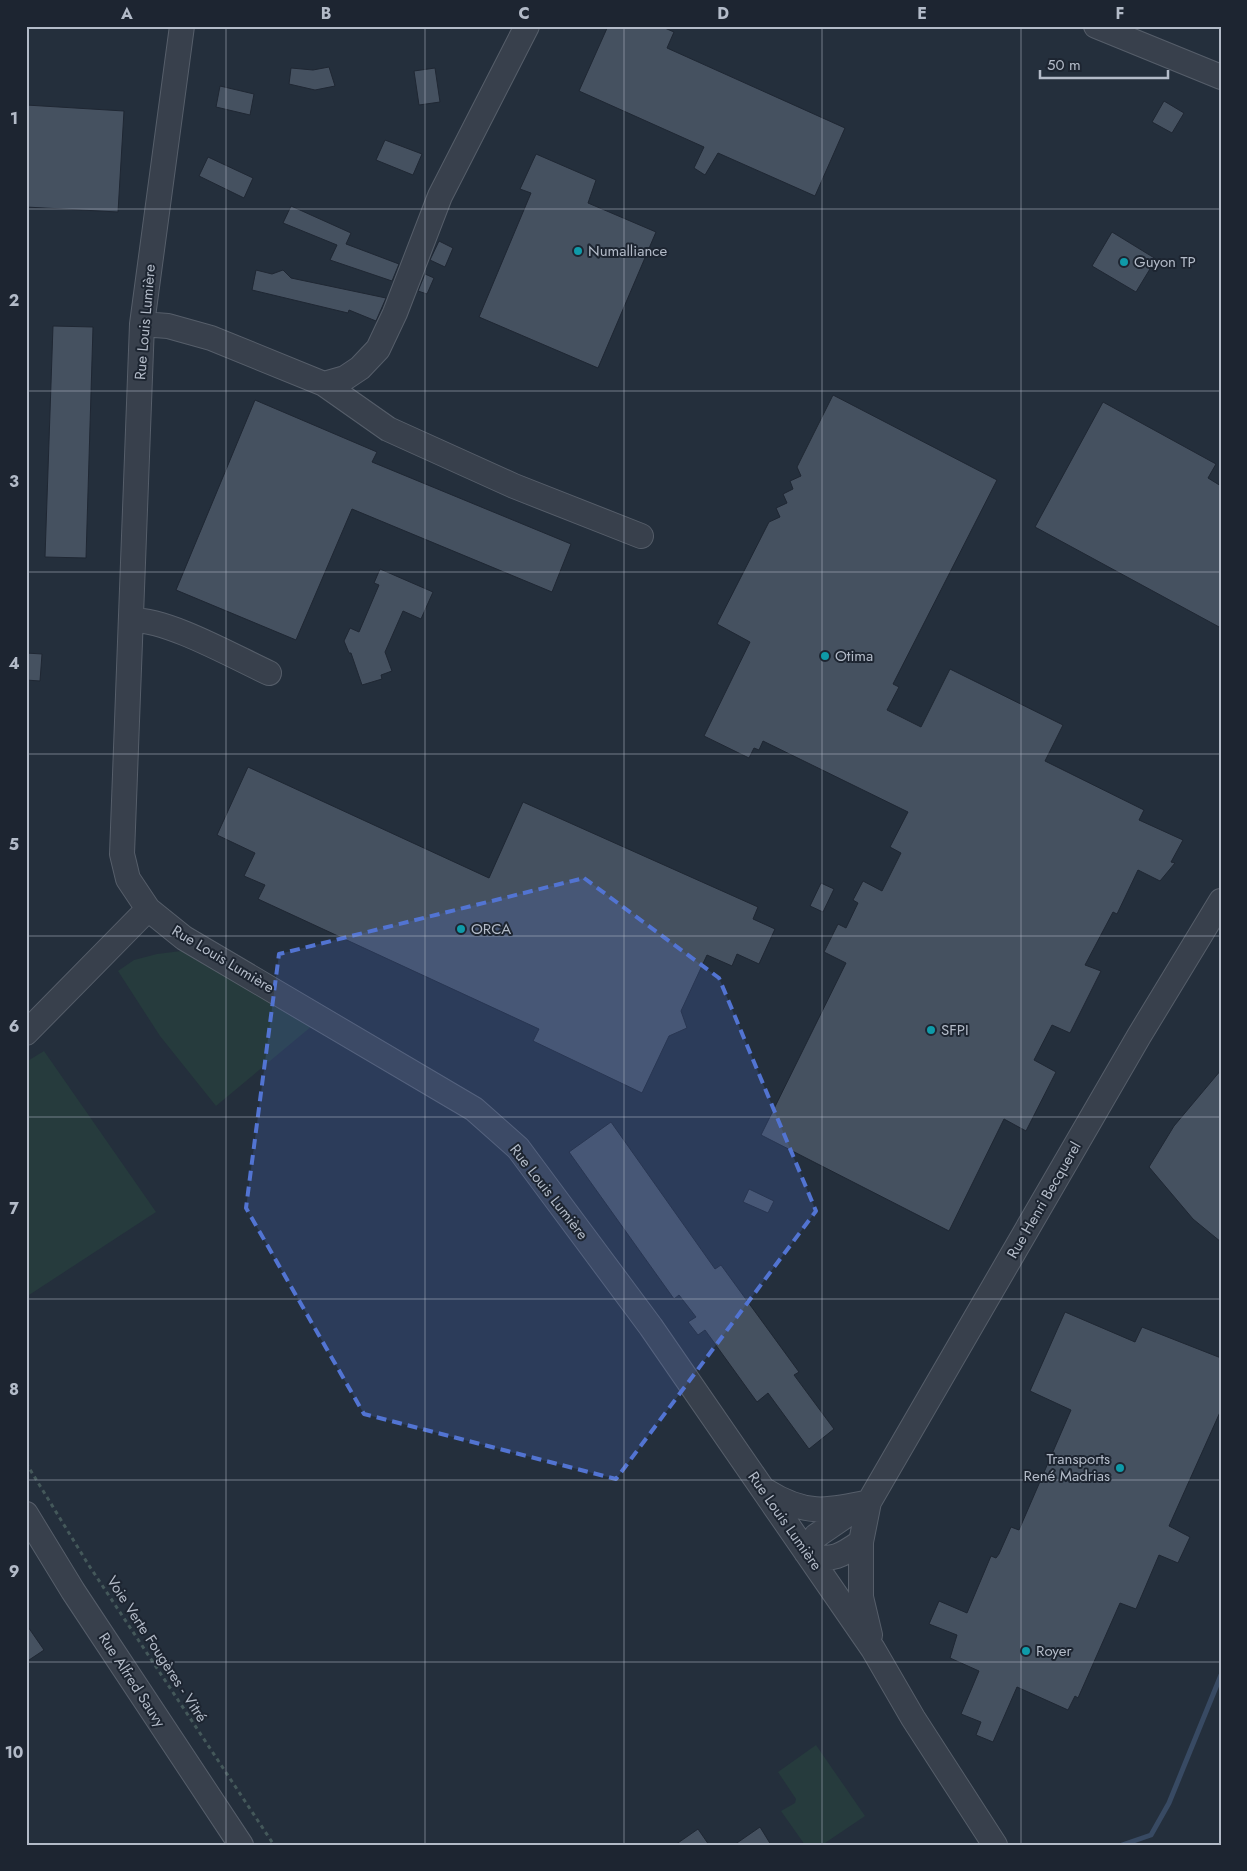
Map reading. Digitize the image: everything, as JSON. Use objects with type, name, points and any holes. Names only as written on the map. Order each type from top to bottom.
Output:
[{"type":"street","name":"Rue Louis Lumière","points":[[182,26],[142,324],[122,854],[128,879],[148,909],[184,938],[474,1109],[518,1148],[651,1327],[874,1649],[913,1718],[995,1845]]},
{"type":"street","points":[[324,384],[345,378],[360,368],[378,349],[440,196],[506,65],[528,26]]},
{"type":"street","points":[[1096,26],[1221,77]]},
{"type":"street","points":[[142,324],[168,326],[211,338],[324,384],[388,429],[514,486],[641,536]]},
{"type":"street","points":[[131,620],[142,620],[164,625],[269,673]]},
{"type":"street","name":"Rue Henri Becquerel","points":[[874,1649],[861,1597],[861,1542],[869,1502],[1134,1044],[1221,900]]},
{"type":"street","points":[[26,1033],[148,909]]},
{"type":"street","points":[[763,1489],[787,1502],[812,1510],[833,1511],[869,1502]]},
{"type":"street","name":"Rue Henri Becquerel","points":[[808,1554],[816,1536],[869,1502]]},
{"type":"street","name":"Rue Alfred Sauvy","points":[[26,1514],[73,1591],[241,1845]]},
{"type":"street","points":[[808,1554],[828,1560],[846,1552],[861,1542]]},
{"type":"path","name":"Voie Verte Fougères - Vitré","points":[[26,1463],[88,1564],[274,1845]]},
{"type":"highlighted area","points":[[584,878],[719,978],[816,1211],[616,1479],[364,1414],[246,1208],[279,954]]},
{"type":"green space","points":[[181,951],[312,1026],[216,1106],[160,1036],[118,971],[134,960],[157,954]]},
{"type":"green space","points":[[44,1051],[156,1212],[26,1297],[26,1062]]},
{"type":"green space","points":[[816,1745],[865,1816],[822,1845],[805,1845],[781,1811],[795,1803],[796,1799],[778,1772]]},
{"type":"building","points":[[608,26],[660,26],[674,32],[667,48],[845,128],[815,196],[718,153],[705,175],[694,168],[704,147],[579,91]]},
{"type":"building","points":[[329,67],[335,86],[315,90],[289,84],[291,68],[313,70]]},
{"type":"building","points":[[435,68],[440,102],[419,105],[414,71]]},
{"type":"building","points":[[220,86],[254,94],[250,115],[216,107]]},
{"type":"building","points":[[1164,101],[1184,113],[1172,133],[1152,122]]},
{"type":"building","points":[[26,105],[124,111],[118,212],[26,207]]},
{"type":"building","points":[[385,140],[422,154],[413,175],[376,160]]},
{"type":"building","name":"Numalliance","points":[[536,154],[596,180],[588,203],[656,232],[598,368],[479,317],[531,193],[520,189]]},
{"type":"building","points":[[208,157],[253,178],[244,198],[199,176]]},
{"type":"building","points":[[291,206],[351,233],[346,244],[399,264],[392,281],[330,260],[337,245],[283,223]]},
{"type":"building","name":"Guyon TP","points":[[1112,232],[1156,259],[1136,292],[1092,266]]},
{"type":"building","points":[[439,241],[453,248],[445,267],[430,260]]},
{"type":"building","points":[[256,270],[272,274],[283,270],[291,278],[386,298],[376,321],[349,310],[348,313],[252,290]]},
{"type":"building","points":[[425,274],[434,278],[427,294],[418,291]]},
{"type":"building","points":[[53,326],[93,327],[86,558],[45,557]]},
{"type":"building","points":[[833,395],[997,480],[893,684],[899,687],[887,710],[921,727],[950,669],[1063,725],[1045,761],[1144,810],[1139,820],[1183,840],[1171,862],[1175,863],[1160,881],[1138,870],[1117,914],[1113,912],[1085,965],[1101,971],[1070,1033],[1052,1025],[1034,1060],[1056,1072],[1026,1131],[1004,1119],[949,1231],[761,1135],[846,963],[824,952],[838,924],[846,928],[858,903],[853,900],[863,881],[882,891],[901,853],[890,847],[908,812],[763,741],[759,750],[754,748],[749,758],[704,736],[750,642],[717,624],[769,522],[780,517],[776,508],[787,503],[783,494],[793,489],[790,481],[801,476],[797,467]]},
{"type":"building","points":[[255,400],[377,452],[372,462],[571,544],[552,592],[352,509],[296,640],[176,590]]},
{"type":"building","points":[[1103,402],[1216,464],[1208,478],[1221,486],[1221,628],[1035,527]]},
{"type":"building","points":[[380,569],[433,592],[421,619],[403,611],[385,652],[392,671],[381,675],[382,679],[362,685],[351,653],[349,653],[344,641],[350,628],[359,632],[379,585],[374,583]]},
{"type":"building","points":[[26,653],[42,654],[40,681],[26,680]]},
{"type":"building","name":"ORCA","points":[[248,767],[489,878],[523,802],[758,907],[753,919],[775,929],[759,964],[737,954],[732,966],[707,955],[681,1011],[687,1028],[669,1036],[642,1093],[533,1041],[539,1029],[258,899],[265,885],[244,876],[255,853],[217,835]]},
{"type":"building","points":[[821,883],[834,889],[823,912],[810,906]]},
{"type":"building","points":[[1221,1070],[1221,1242],[1193,1219],[1149,1167],[1174,1126]]},
{"type":"building","points":[[611,1122],[715,1269],[721,1265],[799,1372],[794,1375],[834,1429],[809,1449],[768,1393],[757,1402],[705,1330],[698,1335],[688,1322],[696,1317],[679,1295],[674,1299],[569,1152]]},
{"type":"building","points":[[749,1189],[774,1201],[768,1213],[743,1202]]},
{"type":"building","name":"Transports René Madrias","points":[[1065,1312],[1135,1342],[1142,1327],[1221,1358],[1221,1410],[1169,1526],[1190,1537],[1178,1563],[1159,1555],[1136,1609],[1120,1603],[1078,1698],[1075,1696],[1068,1710],[1017,1687],[993,1742],[976,1735],[981,1722],[961,1714],[979,1671],[950,1658],[957,1635],[929,1624],[939,1601],[967,1613],[991,1556],[996,1558],[999,1554],[1011,1527],[1019,1530],[1071,1410],[1030,1391]]},
{"type":"building","points":[[26,1624],[44,1650],[26,1662]]},
{"type":"building","points":[[760,1827],[771,1845],[734,1845]]},
{"type":"building","points":[[698,1829],[709,1845],[675,1845]]},
{"type":"waterway","points":[[1122,1845],[1151,1835],[1169,1803],[1221,1675]]},
{"type":"place","name":"Numalliance","points":[[578,251]]},
{"type":"place","name":"Guyon TP","points":[[1124,262]]},
{"type":"place","name":"Otima","points":[[825,656]]},
{"type":"place","name":"ORCA","points":[[461,929]]},
{"type":"place","name":"SFPI","points":[[931,1030]]},
{"type":"place","name":"Transports René Madrias","points":[[1120,1468]]},
{"type":"place","name":"Royer","points":[[1026,1651]]}]
